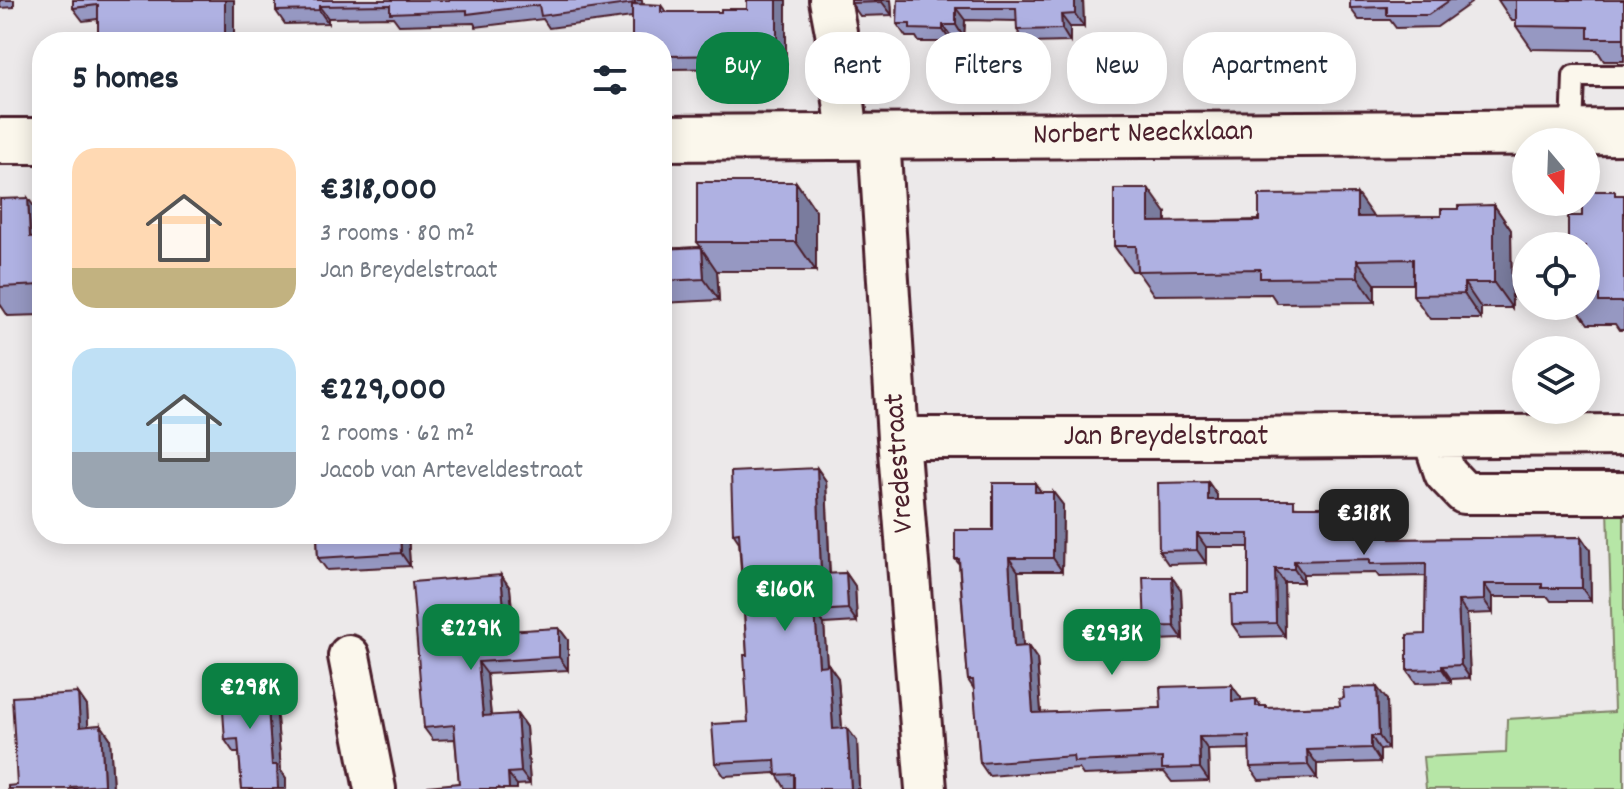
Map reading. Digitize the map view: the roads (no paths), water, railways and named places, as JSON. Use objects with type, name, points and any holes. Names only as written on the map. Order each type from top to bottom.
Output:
[{"type":"main road","name":"Norbert Neeckxlaan","points":[[1600,132],[1624,132]]},
{"type":"main road","name":"Norbert Neeckxlaan","points":[[672,138],[1512,133]]},
{"type":"main road","points":[[0,141],[32,141]]},
{"type":"street","name":"Vredestraat","points":[[830,0],[863,138],[898,438],[926,789]]},
{"type":"street","name":"Jan Breydelstraat","points":[[898,438],[1624,435]]},
{"type":"street","points":[[1433,437],[1445,473],[1464,493],[1624,493]]},
{"type":"street","points":[[349,656],[375,789]]},
{"type":"lane","points":[[1572,128],[1574,76],[1624,76]]}]
